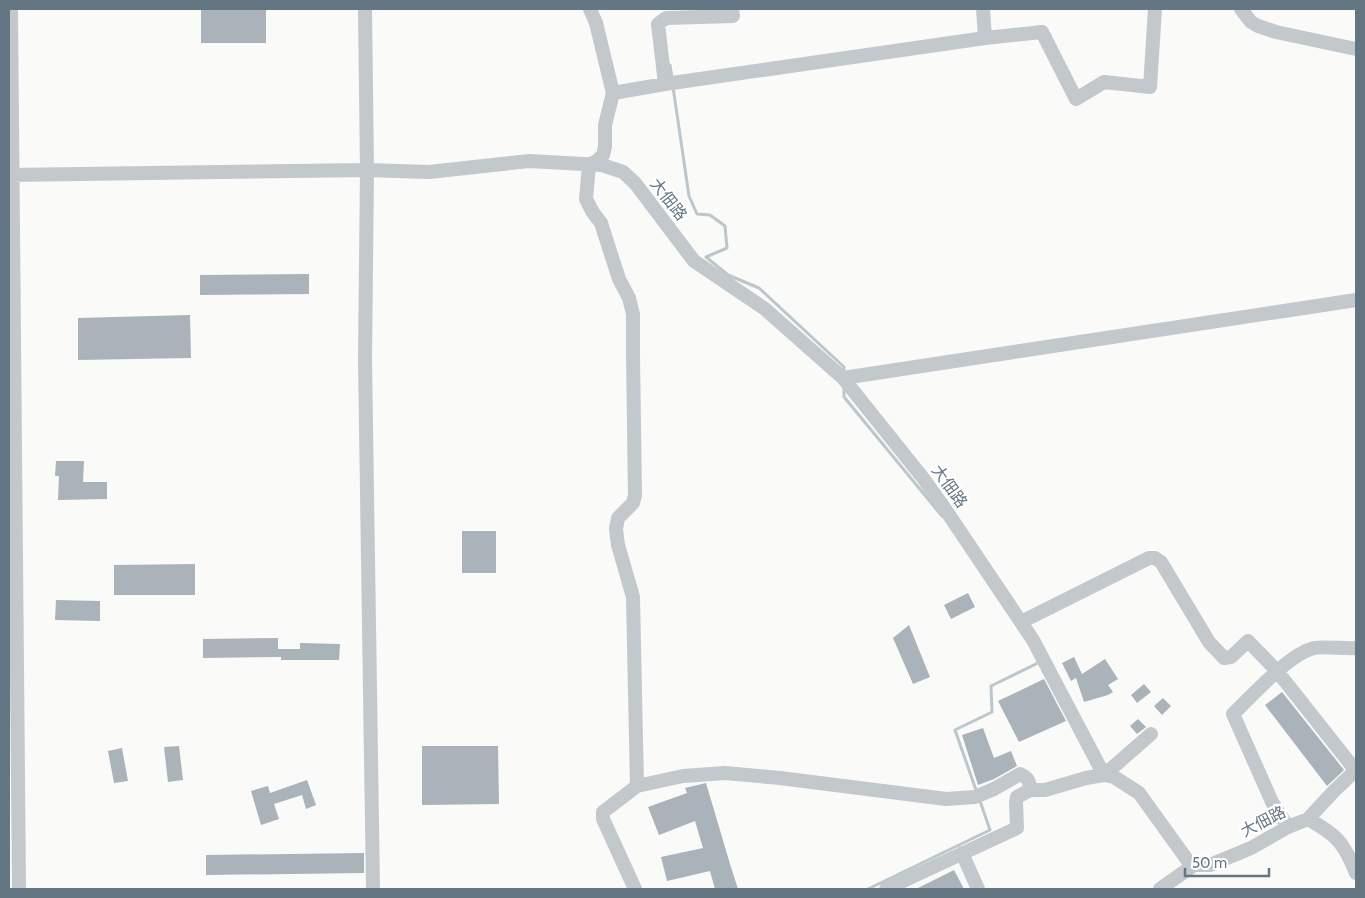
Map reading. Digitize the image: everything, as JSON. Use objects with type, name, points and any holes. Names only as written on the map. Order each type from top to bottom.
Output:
[{"type":"street","points":[[12,9],[11,175],[19,889]]},
{"type":"street","points":[[365,9],[367,170],[365,360],[373,889]]},
{"type":"street","points":[[590,9],[596,23],[613,93],[605,125],[603,155],[589,165],[586,199],[601,224],[619,280],[629,298],[634,314],[632,354],[635,495],[634,503],[618,518],[616,529],[618,545],[633,597],[637,786]]},
{"type":"street","points":[[665,84],[658,24],[661,20],[666,18],[733,16],[732,9]]},
{"type":"street","points":[[983,9],[985,38]]},
{"type":"street","points":[[613,93],[985,38],[1042,32],[1076,99],[1104,82],[1150,87],[1154,9]]},
{"type":"street","points":[[1241,9],[1251,22],[1258,26],[1276,32],[1356,49]]},
{"type":"street","name":"大佃路","points":[[11,175],[367,170],[429,172],[529,162],[602,166],[622,172],[635,183],[694,261],[765,308],[843,378],[944,506],[1033,640],[1104,774]]},
{"type":"street","points":[[843,378],[1356,300]]},
{"type":"street","points":[[1021,622],[1149,558],[1155,558],[1162,562],[1209,642],[1224,658],[1231,658],[1248,641],[1277,671],[1356,770],[1334,790],[1308,819]]},
{"type":"street","points":[[1288,827],[1272,802],[1233,714],[1277,671],[1304,652],[1315,648],[1356,648]]},
{"type":"street","points":[[886,889],[1017,828],[1017,797],[1030,790],[1045,790],[1104,774],[1151,734]]},
{"type":"street","points":[[635,889],[603,819],[603,812],[637,786],[684,776],[725,773],[799,780],[946,799],[975,797],[994,789],[1020,774],[1029,780],[1030,790]]},
{"type":"street","points":[[1104,774],[1114,777],[1139,792],[1188,861],[1194,865],[1160,889]]},
{"type":"street","name":"大佃路","points":[[1194,865],[1210,865],[1251,848],[1288,827],[1308,819],[1332,834],[1342,843],[1348,852],[1356,873]]},
{"type":"street","points":[[962,853],[978,889]]},
{"type":"building","points":[[201,9],[266,9],[266,43],[201,43]]},
{"type":"building","points":[[309,274],[309,294],[200,295],[200,275]]},
{"type":"building","points":[[190,315],[191,358],[78,360],[78,318]]},
{"type":"building","points":[[56,461],[84,461],[83,482],[107,482],[107,499],[58,500],[59,476],[55,476]]},
{"type":"building","points":[[462,531],[496,531],[496,573],[462,573]]},
{"type":"building","points":[[195,564],[195,595],[114,595],[114,565]]},
{"type":"building","points":[[968,593],[975,607],[951,619],[944,605]]},
{"type":"building","points":[[56,600],[100,601],[100,621],[55,620]]},
{"type":"building","points":[[909,625],[930,677],[913,684],[893,638]]},
{"type":"building","points":[[278,638],[278,649],[300,649],[300,643],[340,644],[339,660],[281,660],[281,657],[203,658],[203,639]]},
{"type":"building","points":[[1074,657],[1082,674],[1105,659],[1118,679],[1108,685],[1113,692],[1084,702],[1076,678],[1071,681],[1062,663]]},
{"type":"building","points":[[1044,679],[1066,721],[1019,742],[998,701]]},
{"type":"building","points":[[1144,684],[1151,692],[1137,703],[1131,695]]},
{"type":"building","points":[[1282,692],[1344,770],[1327,786],[1265,705]]},
{"type":"building","points":[[1163,698],[1171,706],[1162,715],[1154,706]]},
{"type":"building","points":[[1138,719],[1146,727],[1137,734],[1130,726]]},
{"type":"building","points":[[983,728],[994,758],[1011,751],[1017,766],[994,779],[978,785],[962,735]]},
{"type":"building","points":[[179,746],[183,780],[168,782],[164,747]]},
{"type":"building","points":[[422,746],[498,746],[499,804],[422,805]]},
{"type":"building","points":[[122,748],[128,781],[114,783],[108,751]]},
{"type":"building","points":[[307,780],[316,805],[306,809],[302,795],[274,804],[279,819],[261,825],[251,791],[268,786],[270,793]]},
{"type":"building","points":[[706,783],[738,889],[715,889],[710,871],[667,881],[661,857],[703,848],[695,821],[659,835],[648,807],[687,793],[685,788]]},
{"type":"building","points":[[364,853],[364,873],[206,875],[206,855]]},
{"type":"building","points":[[954,870],[964,889],[916,889]]},
{"type":"waterway","points":[[670,65],[672,78]]},
{"type":"waterway","points":[[673,87],[689,196],[697,214],[710,215],[725,226],[727,248],[706,257],[728,275],[759,288],[844,367],[844,373]]},
{"type":"waterway","points":[[844,387],[844,397],[942,516]]},
{"type":"waterway","points":[[977,793],[955,730],[992,712],[991,686],[1040,662]]},
{"type":"waterway","points":[[868,889],[990,830],[979,798]]}]
